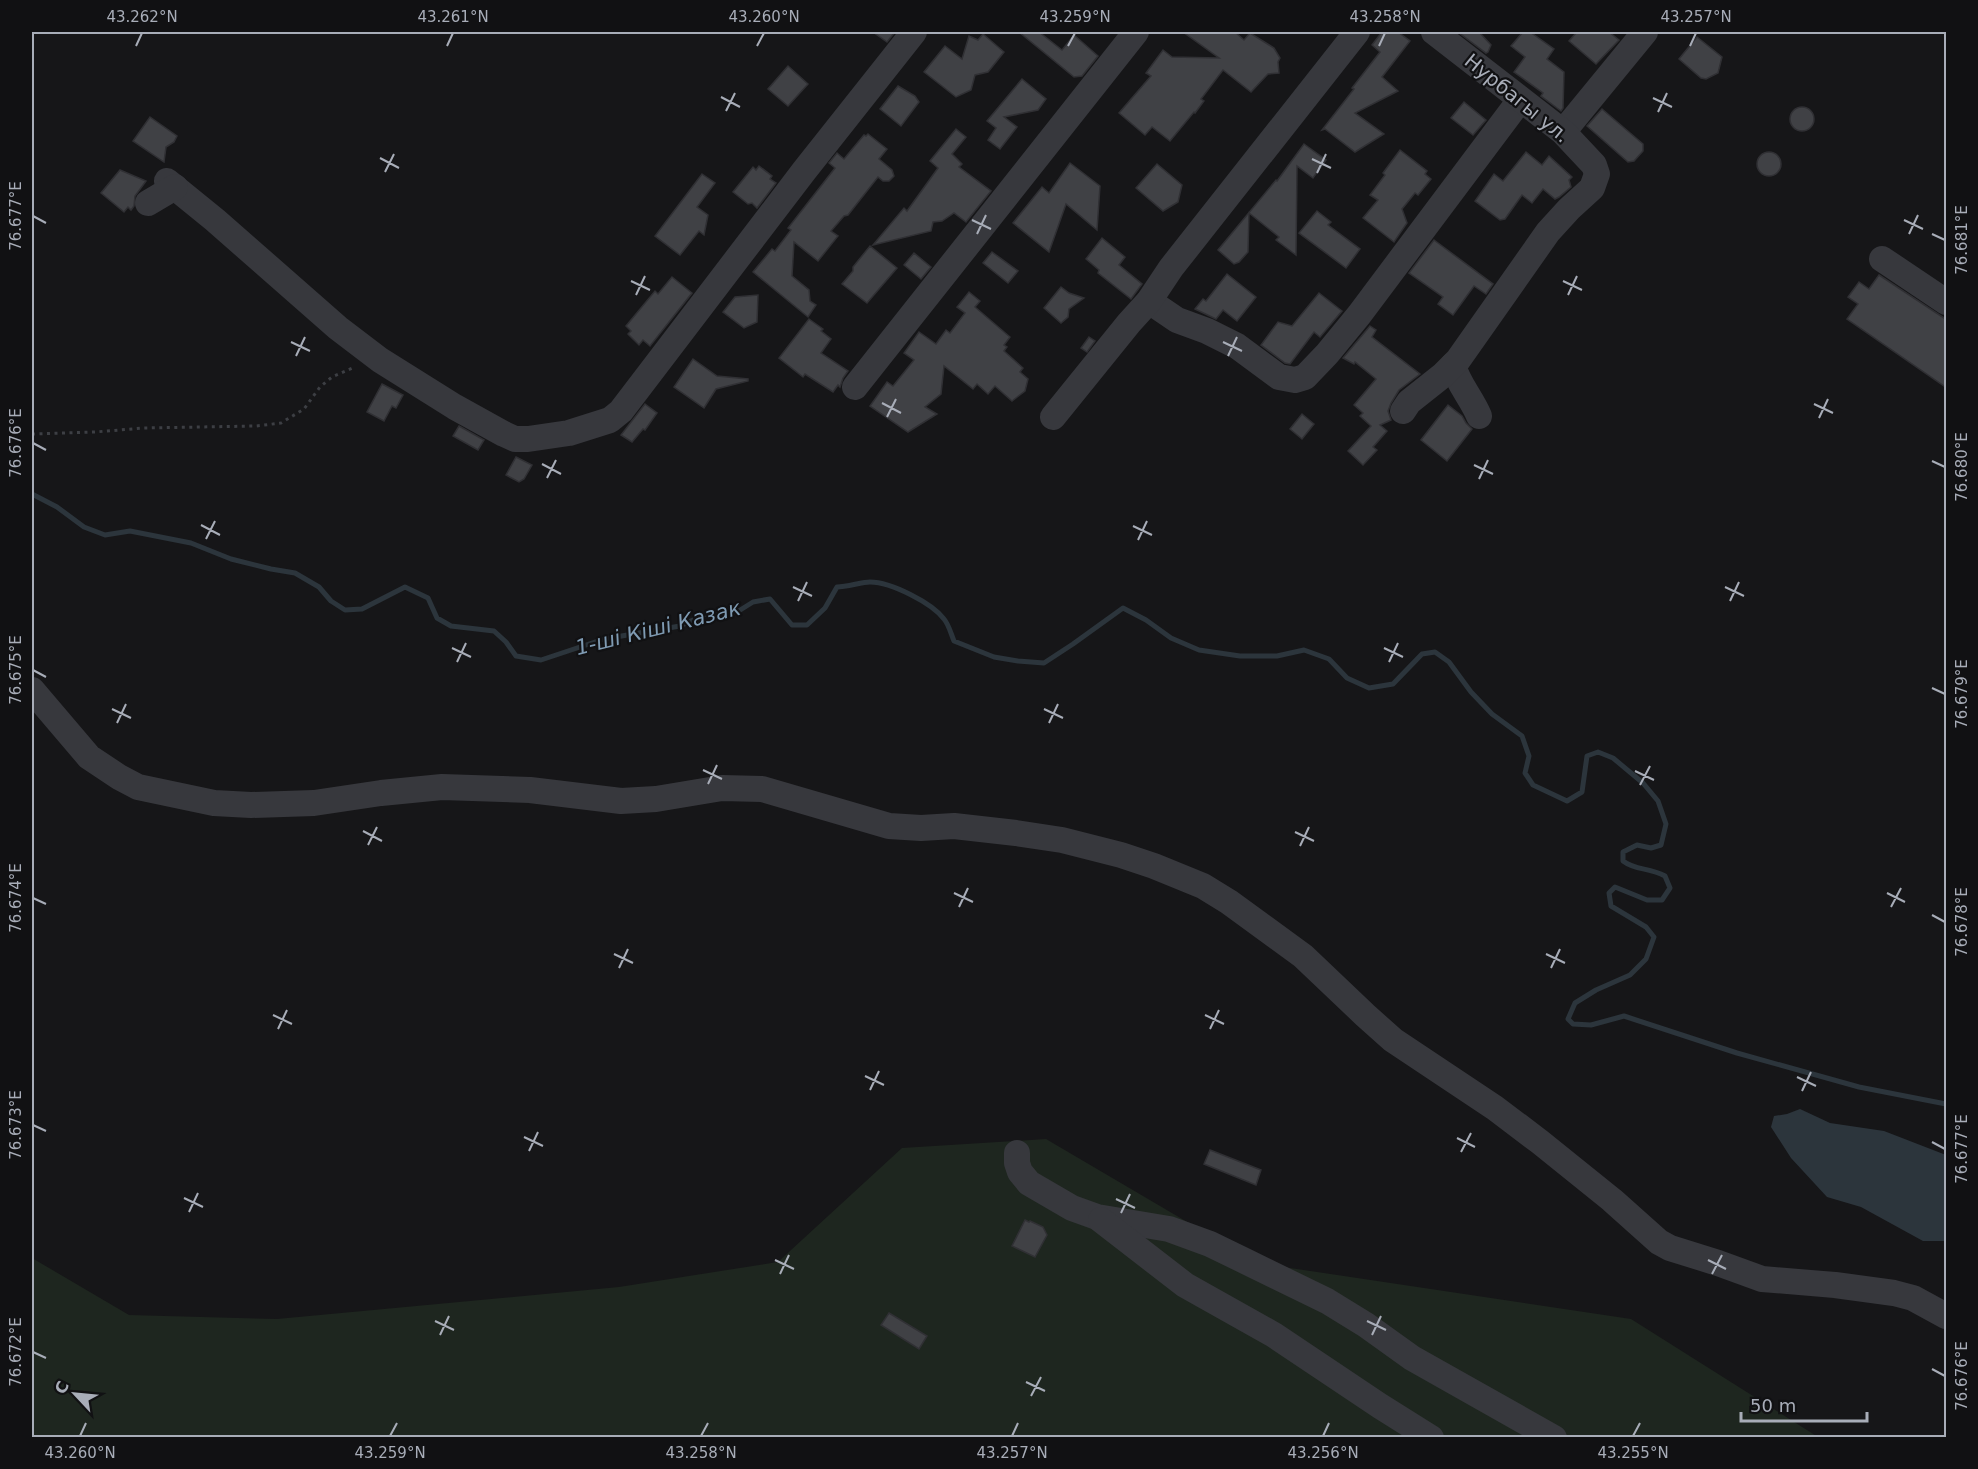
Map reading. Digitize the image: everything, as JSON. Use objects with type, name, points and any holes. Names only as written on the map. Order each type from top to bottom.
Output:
[{"type":"street","points":[[148,202],[171,184],[338,328],[380,360],[456,407],[515,439],[542,438],[584,430],[610,420],[621,411],[797,180],[914,32]]},
{"type":"street","points":[[855,387],[1136,32]]},
{"type":"street","points":[[1053,417],[1149,301],[1171,268],[1358,32]]},
{"type":"street","name":"Нурбагы ул.","points":[[1434,32],[1563,132],[1596,169],[1596,181],[1592,188],[1548,232],[1452,365]]},
{"type":"street","points":[[1563,132],[1645,32]]},
{"type":"street","points":[[1149,301],[1177,320],[1207,331],[1237,346],[1279,377],[1295,380],[1305,377],[1359,315],[1521,99]]},
{"type":"street","points":[[1882,259],[1947,302]]},
{"type":"street","points":[[1403,411],[1409,402],[1452,365]]},
{"type":"street","points":[[1452,365],[1456,378],[1479,416]]},
{"type":"street","points":[[32,690],[89,757],[119,777],[138,787],[214,803],[251,805],[314,803],[442,787],[530,790],[621,801],[722,788],[762,789],[889,826],[921,828],[954,825],[1062,840],[1121,855],[1203,886],[1304,956],[1393,1040],[1495,1108],[1531,1135],[1598,1188],[1664,1245],[1762,1279],[1894,1293],[1912,1298],[1947,1316]]},
{"type":"street","points":[[1017,1153],[1020,1172],[1029,1183],[1072,1208],[1096,1217],[1169,1229],[1237,1257],[1327,1301],[1412,1358],[1554,1437]]},
{"type":"street","points":[[1096,1217],[1185,1285],[1274,1335],[1431,1437]]},
{"type":"path","points":[[32,434],[143,428],[256,426],[281,423],[304,409],[320,387],[332,377],[380,360]]},
{"type":"shaded area","points":[[1800,1109],[1830,1123],[1884,1131],[1946,1155],[1946,1241],[1923,1241],[1861,1207],[1827,1197],[1791,1158],[1771,1127],[1774,1116]]},
{"type":"shaded area","points":[[1046,1139],[1257,1263],[1631,1319],[1818,1437],[32,1438],[32,1258],[129,1315],[277,1319],[619,1287],[778,1262],[902,1148]]},
{"type":"building","points":[[873,32],[895,32],[887,42]]},
{"type":"building","points":[[1019,32],[1039,32],[1062,50],[1074,35],[1098,56],[1082,76],[1074,77]]},
{"type":"building","points":[[1183,32],[1235,32],[1244,40],[1250,33],[1274,48],[1280,58],[1279,73],[1268,74],[1251,92],[1223,70],[1201,99],[1204,101],[1170,141],[1152,127],[1145,135],[1119,113],[1151,76],[1146,73],[1163,50],[1172,57],[1219,58]]},
{"type":"building","points":[[1382,32],[1398,32],[1410,41],[1382,77],[1398,91],[1355,113],[1384,134],[1355,152],[1325,129],[1322,130],[1380,52],[1372,45]]},
{"type":"building","points":[[1458,32],[1479,32],[1491,45],[1488,52],[1486,53]]},
{"type":"building","points":[[1523,32],[1530,32],[1554,49],[1547,59],[1564,72],[1561,111],[1541,96],[1543,93],[1514,72],[1525,57],[1511,46]]},
{"type":"building","points":[[1577,32],[1609,32],[1619,40],[1596,64],[1569,41]]},
{"type":"building","points":[[983,34],[1004,52],[988,72],[975,75],[971,90],[956,97],[924,72],[945,46],[962,59],[969,36],[978,40]]},
{"type":"building","points":[[1697,37],[1722,57],[1718,73],[1706,79],[1701,78],[1679,59]]},
{"type":"building","points":[[788,66],[808,84],[788,106],[768,89]]},
{"type":"building","points":[[1022,79],[1046,99],[1038,110],[1004,117],[1017,127],[1000,149],[988,140],[996,128],[987,121]]},
{"type":"building","points":[[898,86],[915,96],[919,102],[901,126],[880,109]]},
{"type":"building","points":[[1464,102],[1486,120],[1473,135],[1451,118]]},
{"type":"building","points":[[1802,107],[1807,108],[1813,114],[1813,124],[1807,130],[1802,131],[1797,130],[1791,124],[1790,119],[1791,114],[1797,108]]},
{"type":"building","points":[[1602,109],[1643,144],[1643,151],[1634,161],[1628,162],[1587,126]]},
{"type":"building","points":[[150,117],[177,136],[174,142],[166,147],[164,162],[133,141]]},
{"type":"building","points":[[956,129],[966,137],[952,154],[962,164],[959,167],[991,191],[966,222],[954,213],[942,221],[933,222],[931,231],[873,245],[904,208],[907,211],[938,168],[930,161]]},
{"type":"building","points":[[868,134],[887,149],[879,159],[892,170],[894,176],[889,181],[883,181],[878,177],[848,215],[844,216],[831,231],[838,236],[818,261],[794,242],[792,276],[809,290],[810,301],[816,305],[808,317],[753,272],[772,249],[775,251],[791,230],[788,228],[835,168],[829,163],[837,153],[844,159],[864,135]]},
{"type":"building","points":[[1304,144],[1326,160],[1313,178],[1297,166],[1296,255],[1276,240],[1279,237],[1249,213],[1248,252],[1234,264],[1218,250],[1276,180],[1277,181]]},
{"type":"building","points":[[1400,150],[1427,171],[1425,174],[1431,179],[1402,209],[1407,223],[1394,242],[1363,218],[1378,200],[1370,195]]},
{"type":"building","points":[[1526,152],[1542,165],[1549,156],[1572,177],[1569,180],[1571,187],[1555,199],[1543,189],[1532,203],[1522,195],[1505,219],[1500,220],[1475,201],[1494,174],[1503,181]]},
{"type":"building","points":[[1769,152],[1774,153],[1780,159],[1780,169],[1774,175],[1769,176],[1764,175],[1758,169],[1757,164],[1758,159],[1764,153]]},
{"type":"building","points":[[1070,163],[1100,186],[1097,230],[1066,204],[1049,252],[1013,223],[1042,187],[1049,193]]},
{"type":"building","points":[[1157,164],[1182,185],[1178,202],[1163,211],[1136,188]]},
{"type":"building","points":[[759,166],[772,176],[770,179],[776,183],[757,208],[733,192],[753,167],[756,170]]},
{"type":"building","points":[[120,170],[146,181],[135,196],[134,206],[131,210],[128,207],[124,212],[101,193]]},
{"type":"building","points":[[702,174],[715,183],[697,207],[708,215],[704,235],[699,231],[680,255],[655,236]]},
{"type":"building","points":[[1317,211],[1331,222],[1328,225],[1360,249],[1346,268],[1299,233]]},
{"type":"building","points":[[1102,238],[1125,257],[1119,265],[1142,284],[1131,299],[1098,273],[1099,270],[1086,259]]},
{"type":"building","points":[[1434,240],[1493,284],[1486,294],[1474,286],[1453,315],[1438,304],[1443,297],[1409,273]]},
{"type":"building","points":[[870,246],[897,268],[867,303],[842,284]]},
{"type":"building","points":[[992,252],[1018,271],[1008,283],[983,263]]},
{"type":"building","points":[[914,253],[931,267],[921,279],[904,265]]},
{"type":"building","points":[[1227,274],[1256,297],[1237,321],[1223,310],[1216,319],[1195,309],[1203,299],[1206,301]]},
{"type":"building","points":[[1879,275],[1947,320],[1947,388],[1847,319],[1858,304],[1848,297],[1859,282],[1869,289]]},
{"type":"building","points":[[672,277],[692,293],[650,346],[643,340],[639,345],[628,334],[631,331],[626,326],[655,291],[658,294]]},
{"type":"building","points":[[1061,287],[1069,293],[1084,298],[1069,309],[1068,317],[1061,323],[1044,308]]},
{"type":"building","points":[[969,292],[980,301],[975,307],[1010,337],[1004,345],[1007,347],[1004,351],[1023,368],[1020,372],[1028,379],[1025,391],[1012,401],[995,386],[988,394],[977,384],[973,389],[944,366],[941,394],[925,407],[937,414],[908,432],[870,406],[887,382],[893,386],[914,360],[904,353],[919,332],[936,344],[946,330],[950,333],[965,313],[957,307]]},
{"type":"building","points":[[1319,293],[1342,311],[1320,337],[1314,332],[1290,364],[1285,363],[1261,345],[1278,322],[1292,326]]},
{"type":"building","points":[[758,295],[757,322],[744,328],[723,312],[735,297]]},
{"type":"building","points":[[809,319],[823,329],[821,331],[831,339],[821,353],[848,371],[840,387],[838,385],[833,392],[805,374],[803,377],[779,358]]},
{"type":"building","points":[[1370,326],[1376,330],[1372,337],[1420,374],[1399,390],[1388,411],[1391,420],[1380,425],[1387,431],[1373,447],[1377,450],[1363,465],[1348,451],[1371,426],[1360,416],[1363,413],[1354,405],[1376,379],[1355,362],[1354,364],[1343,358]]},
{"type":"building","points":[[1089,337],[1095,341],[1087,352],[1081,348]]},
{"type":"building","points":[[693,359],[717,376],[748,379],[748,381],[716,389],[704,408],[674,387]]},
{"type":"building","points":[[382,384],[403,395],[396,408],[392,406],[384,421],[367,412]]},
{"type":"building","points":[[645,404],[657,413],[645,430],[643,429],[632,442],[621,435]]},
{"type":"building","points":[[1448,405],[1462,416],[1472,429],[1447,461],[1421,440]]},
{"type":"building","points":[[1302,414],[1314,424],[1302,439],[1290,429]]},
{"type":"building","points":[[459,426],[484,440],[478,450],[453,436]]},
{"type":"building","points":[[516,457],[532,465],[524,479],[519,482],[506,475]]},
{"type":"building","points":[[1210,1150],[1261,1170],[1256,1185],[1204,1164]]},
{"type":"building","points":[[1025,1220],[1043,1227],[1047,1235],[1035,1257],[1012,1246]]},
{"type":"building","points":[[889,1313],[927,1336],[919,1349],[881,1325]]},
{"type":"waterway","name":"1-ші Кіші Казак","points":[[32,494],[57,507],[84,527],[105,535],[130,531],[191,543],[231,559],[295,573],[319,587],[331,601],[345,610],[362,609],[405,587],[428,598],[437,618],[451,626],[494,631],[516,656],[541,660],[604,639],[680,626],[706,614],[737,612],[753,602],[770,599],[792,625],[807,625],[825,608],[837,587],[870,582],[899,589],[930,606],[946,621],[954,641],[994,657],[1018,661],[1044,663],[1123,608],[1146,620],[1171,638],[1199,650],[1240,656],[1277,656],[1304,650],[1329,659],[1347,678],[1369,688],[1393,684],[1422,654],[1435,652],[1449,662],[1471,692],[1492,714],[1522,736],[1529,756],[1525,773],[1533,785],[1567,801],[1582,792],[1587,756],[1598,752],[1613,758],[1643,783],[1658,801],[1666,824],[1661,845],[1651,848],[1637,845],[1623,852],[1623,861],[1665,876],[1670,888],[1662,900],[1647,900],[1615,887],[1609,893],[1611,906],[1646,927],[1654,937],[1646,959],[1630,975],[1596,990],[1575,1003],[1568,1019],[1573,1024],[1591,1025],[1624,1016],[1737,1053],[1859,1087],[1946,1104]]}]
